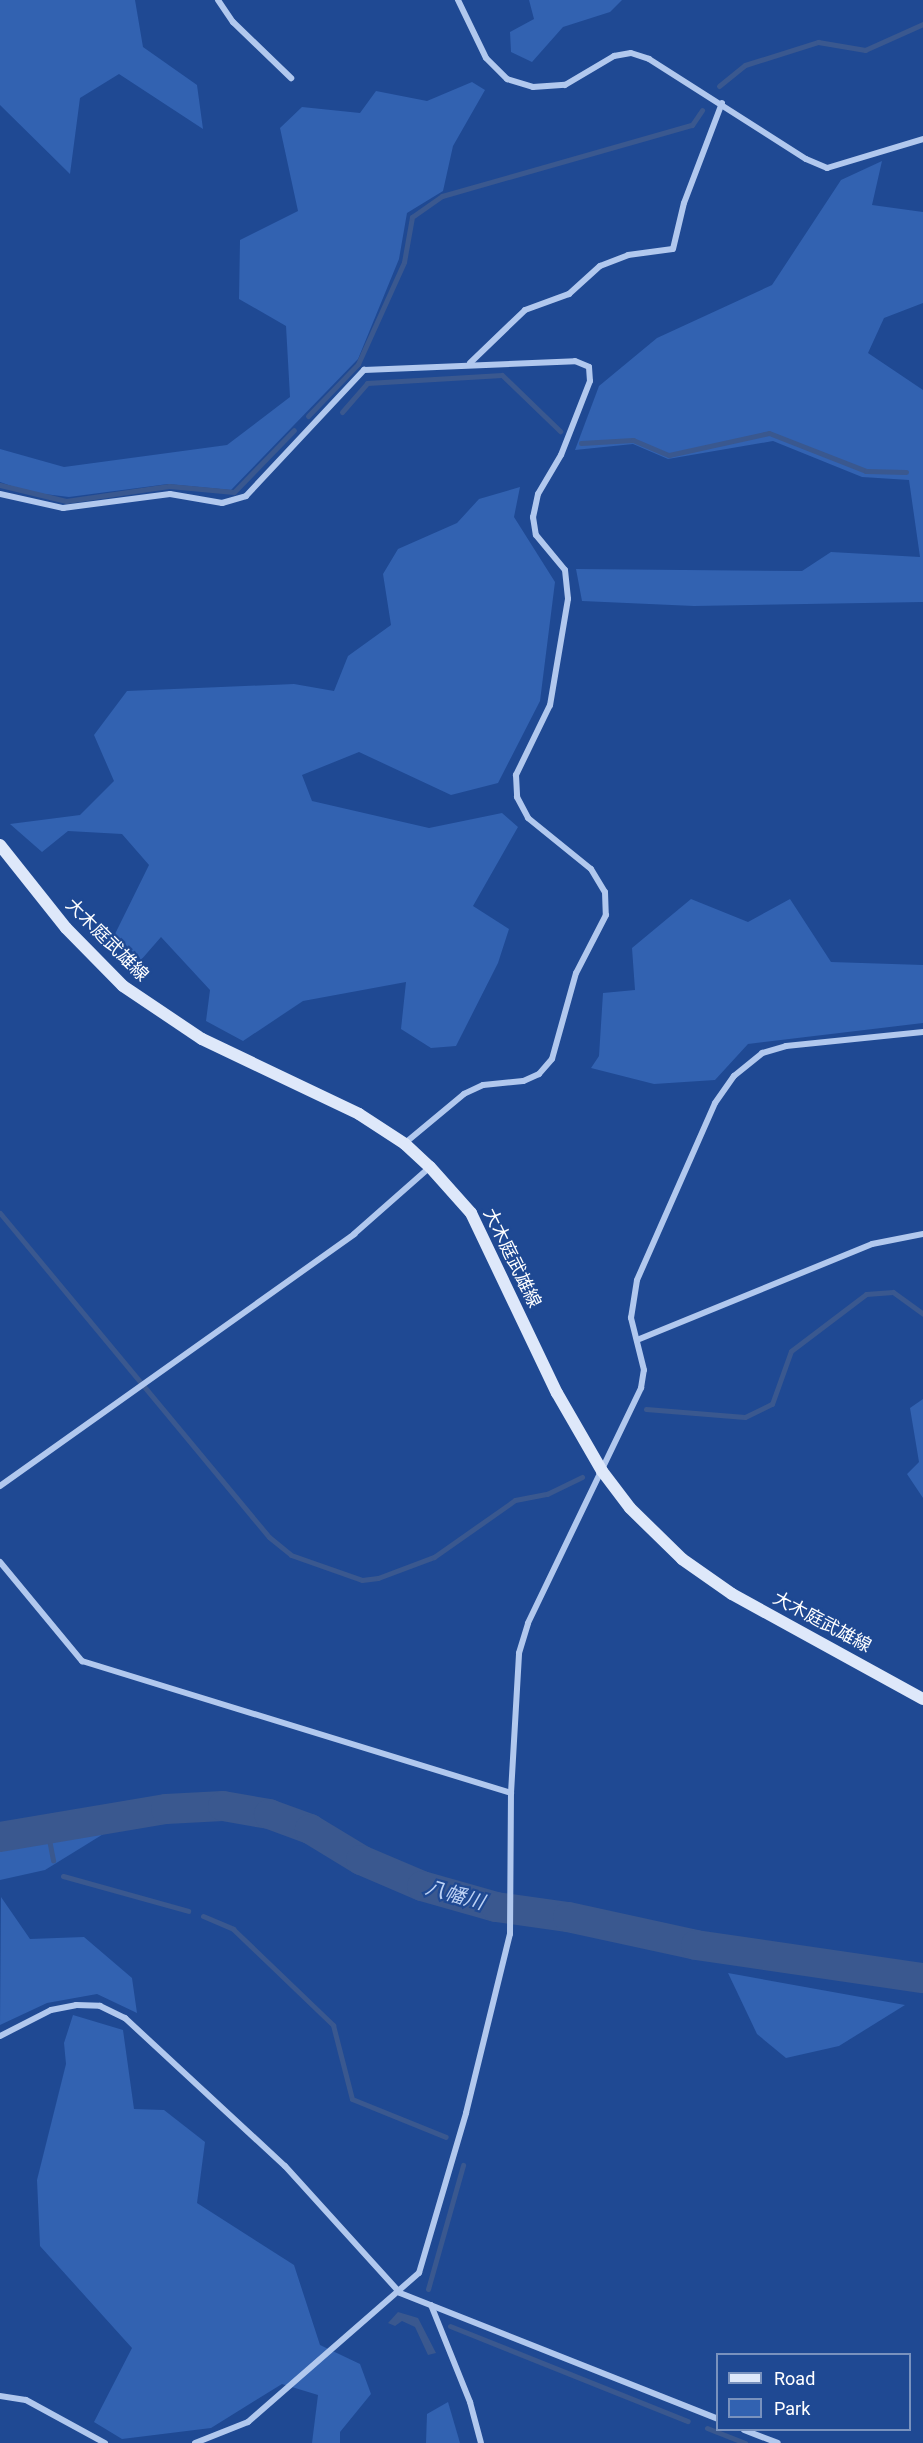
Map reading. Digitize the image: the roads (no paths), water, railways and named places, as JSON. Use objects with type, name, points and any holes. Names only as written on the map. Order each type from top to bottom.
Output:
[{"type":"main road","name":"大木庭武雄線","points":[[0,845],[66,928],[123,986],[202,1039],[358,1114],[405,1144],[430,1167],[471,1214],[557,1393],[602,1471],[630,1508],[682,1559],[732,1594],[923,1699]]},
{"type":"street","points":[[218,0],[233,22],[291,78]]},
{"type":"street","points":[[458,0],[486,58],[507,79],[533,87],[565,85],[614,56],[632,53],[650,59],[722,103],[806,159],[827,168],[848,165],[923,139]]},
{"type":"street","points":[[469,363],[525,310],[569,294],[600,266],[628,255],[673,249],[684,203],[722,103]]},
{"type":"street","points":[[0,494],[63,508],[170,495],[222,503],[246,496],[364,370],[469,363],[575,360],[589,367],[590,381],[561,455],[538,494],[533,517],[536,535],[565,570],[568,599],[550,705],[516,775],[517,797],[528,818],[591,869],[605,892],[606,915],[576,973],[552,1059],[539,1074],[523,1081],[483,1084],[464,1094],[405,1144]]},
{"type":"street","points":[[195,2443],[248,2422],[400,2293],[418,2273],[466,2113],[510,1934],[514,1680],[519,1653],[528,1623],[641,1388],[644,1370],[631,1318],[637,1280],[715,1103],[734,1076],[762,1053],[786,1046],[923,1032]]},
{"type":"street","points":[[0,1486],[354,1234],[430,1167]]},
{"type":"street","points":[[637,1340],[872,1244],[923,1234]]},
{"type":"street","points":[[0,1562],[82,1661],[511,1793]]},
{"type":"street","points":[[0,2036],[51,2010],[76,2005],[100,2006],[124,2018],[285,2166],[400,2293],[716,2419]]},
{"type":"street","points":[[431,2305],[470,2402],[481,2443]]},
{"type":"street","points":[[0,2397],[26,2400],[105,2443]]},
{"type":"street","points":[[747,2431],[778,2443]]},
{"type":"waterway","points":[[719,86],[745,65],[818,42],[865,50],[923,24]]},
{"type":"waterway","points":[[308,416],[358,364],[404,262],[412,217],[442,196],[692,125],[702,110]]},
{"type":"waterway","points":[[342,412],[367,383],[502,375],[560,431]]},
{"type":"waterway","points":[[0,485],[66,501],[169,486],[234,492],[294,430]]},
{"type":"waterway","points":[[581,443],[633,440],[669,455],[769,433],[866,471],[906,472]]},
{"type":"waterway","points":[[0,1213],[269,1537],[291,1555],[362,1580],[378,1578],[434,1557],[515,1500],[547,1494],[582,1477]]},
{"type":"waterway","points":[[646,1409],[745,1417],[772,1404],[791,1351],[866,1294],[893,1292],[923,1314]]},
{"type":"waterway","name":"八幡川","points":[[0,1837],[166,1809],[223,1806],[269,1814],[310,1829],[361,1860],[422,1886],[496,1907],[568,1917],[696,1945],[923,1978]]},
{"type":"waterway","points":[[47,1829],[53,1860]]},
{"type":"waterway","points":[[63,1876],[188,1911]]},
{"type":"waterway","points":[[203,1916],[233,1929],[333,2025],[352,2099],[446,2137]]},
{"type":"waterway","points":[[428,2289],[463,2165]]},
{"type":"waterway","points":[[450,2326],[688,2421]]},
{"type":"waterway","points":[[707,2428],[745,2443]]}]
